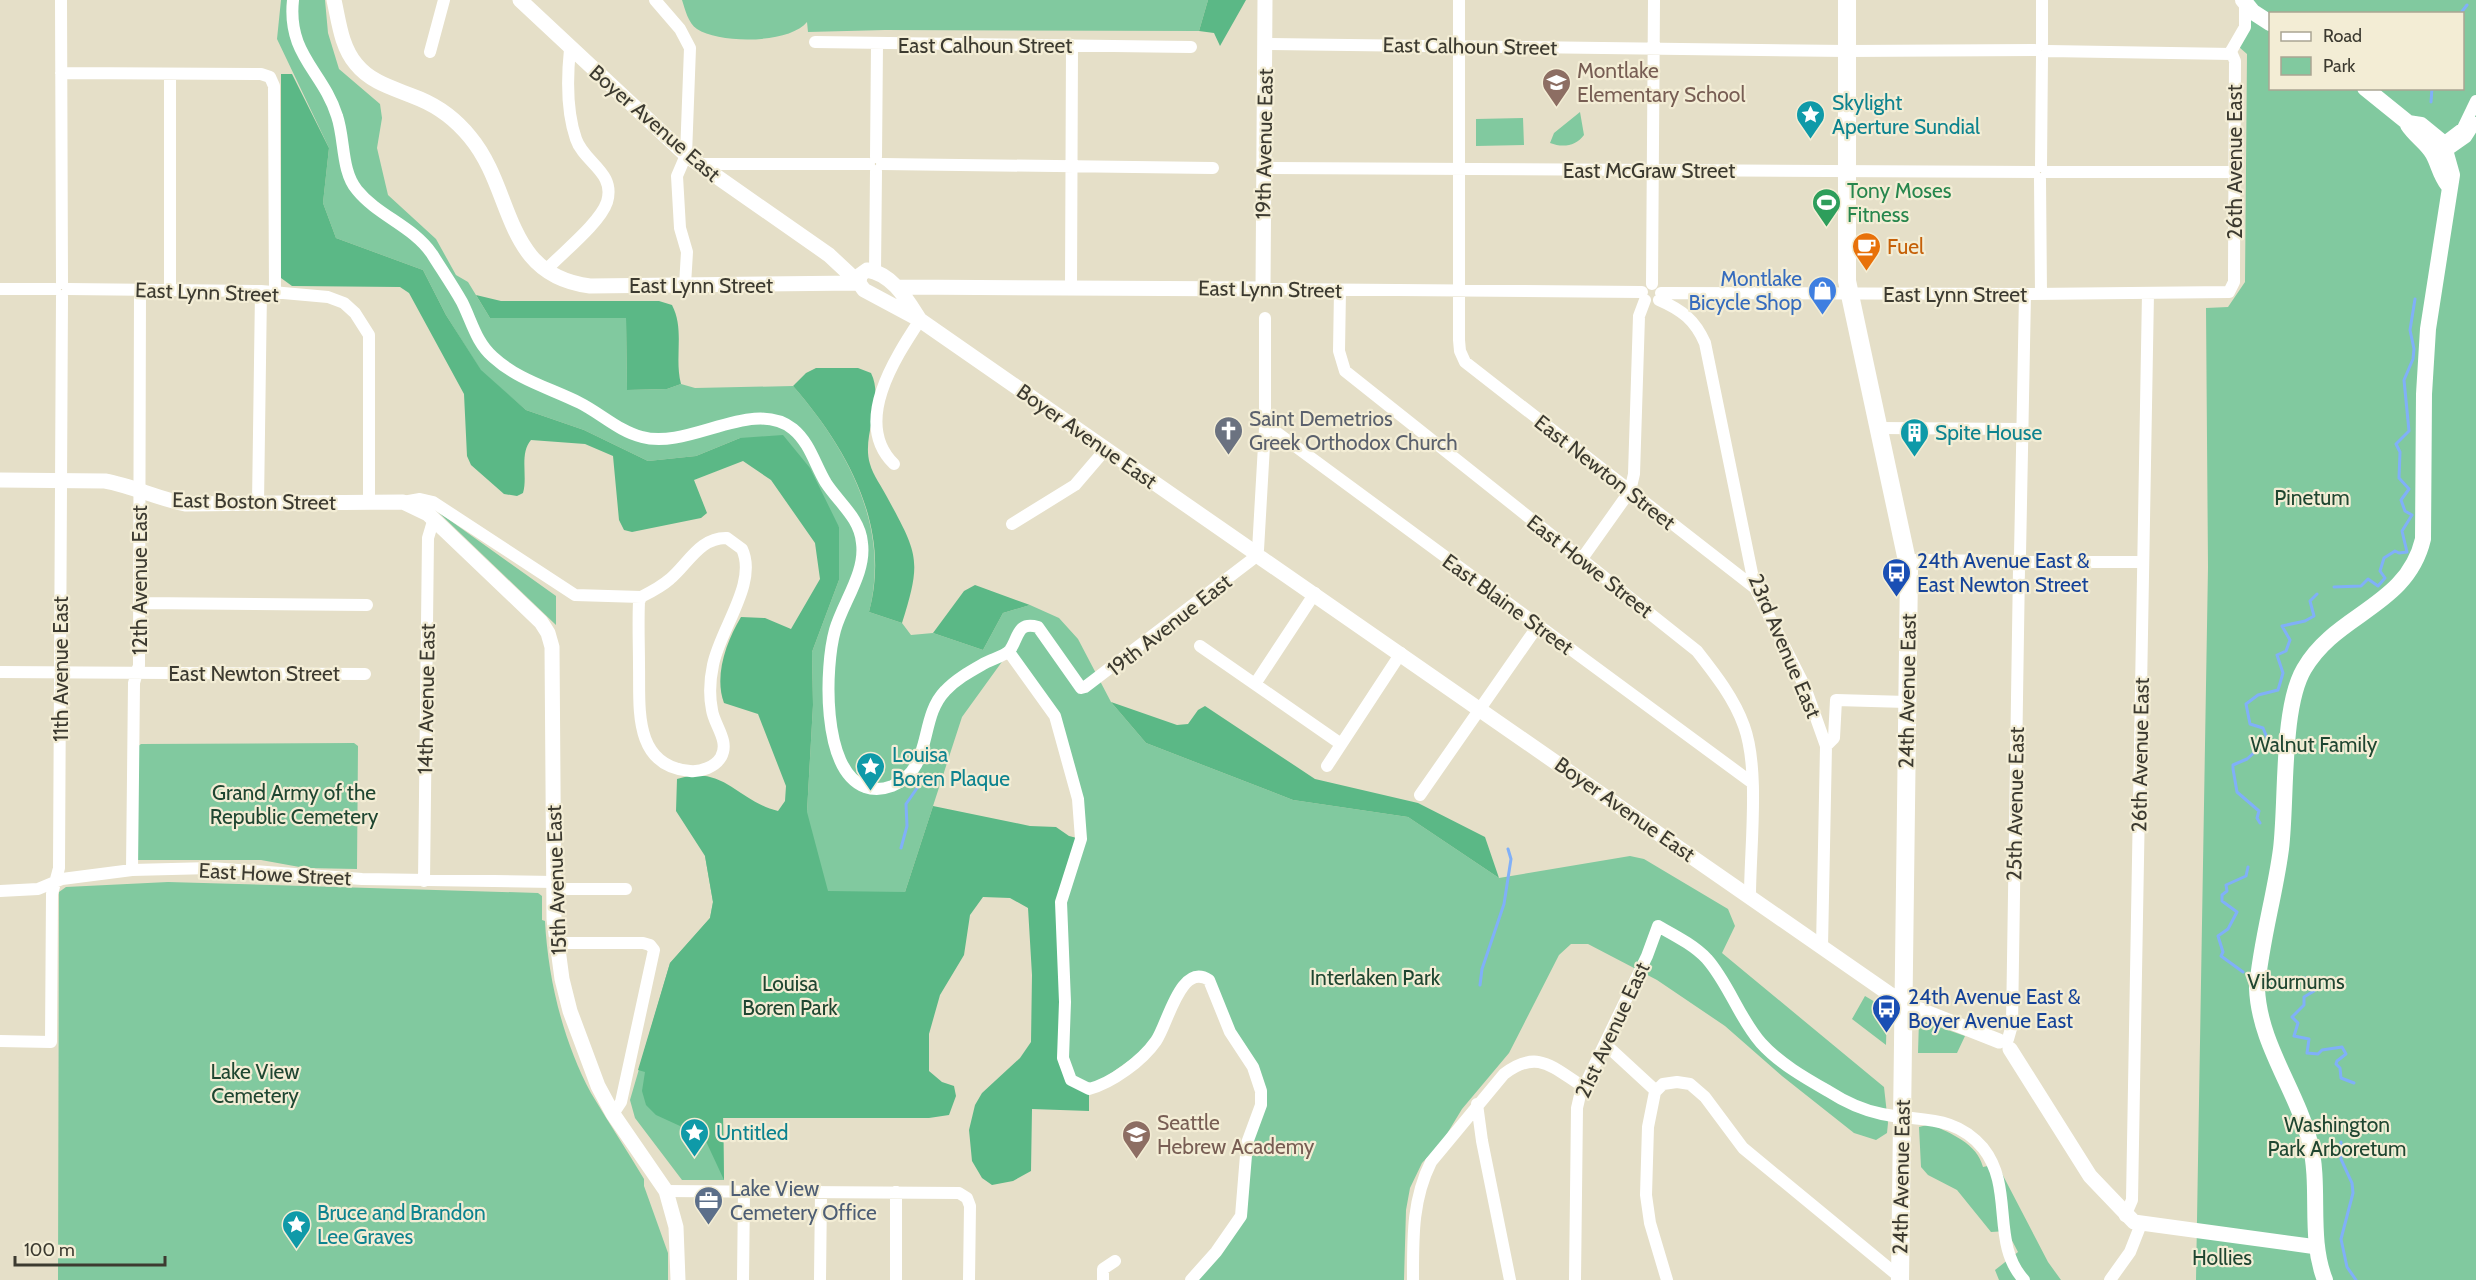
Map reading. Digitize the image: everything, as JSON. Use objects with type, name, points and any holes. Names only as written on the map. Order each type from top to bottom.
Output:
[{"type":"main road","name":"24th Avenue East","points":[[1847,0],[1846,171],[1849,293],[1908,560],[1901,1279]]},
{"type":"main road","points":[[2244,2],[2269,21]]},
{"type":"main road","points":[[2325,1280],[2317,1247],[2311,1145],[2301,1116],[2271,1048],[2257,997],[2257,980],[2284,825],[2290,711],[2297,683],[2314,652],[2332,635],[2396,590],[2411,571],[2421,550],[2426,512],[2424,394],[2428,329],[2436,266],[2448,206],[2448,185],[2452,175],[2440,148],[2421,125],[2408,123],[2367,90]]},
{"type":"street","name":"11th Avenue East","points":[[0,1041],[51,1042],[52,894],[59,868],[61,0]]},
{"type":"street","points":[[293,0],[291,20],[294,32],[309,68],[332,102],[339,121],[348,173],[354,188],[366,200],[417,236],[430,251],[462,304],[478,340],[505,368],[579,402],[642,437],[672,440],[726,424],[761,420],[785,424],[801,437],[830,488],[858,526],[862,540],[860,565],[839,616],[831,643],[829,669],[832,736],[841,762],[853,779],[860,785],[874,789],[888,787],[901,781],[915,769],[921,758],[931,710],[938,698],[965,675],[1009,652],[1055,716],[1078,799],[1081,839],[1060,903],[1065,1071],[1071,1080],[1089,1089],[1111,1080],[1155,1042],[1179,992],[1190,978],[1197,976],[1204,977],[1213,987],[1230,1032],[1257,1078],[1261,1105],[1247,1143],[1241,1216],[1216,1252],[1191,1280]]},
{"type":"street","points":[[334,0],[346,48],[363,72],[376,81],[432,105],[455,121],[471,138],[487,163],[518,239],[530,256],[546,270],[599,215],[608,193],[603,173],[579,147],[574,135],[566,80],[570,49]]},
{"type":"street","points":[[430,52],[444,0]]},
{"type":"street","name":"Boyer Avenue East","points":[[520,0],[570,49],[692,160],[829,255],[864,290],[920,320],[1904,1002],[2006,1043]]},
{"type":"street","points":[[654,0],[680,29],[690,48],[692,160],[677,176],[680,228],[687,252],[685,285]]},
{"type":"street","name":"19th Avenue East","points":[[1263,288],[1265,0]]},
{"type":"street","points":[[1459,0],[1459,290]]},
{"type":"street","points":[[1581,560],[1630,491],[1634,474],[1639,316],[1652,294],[1654,0]]},
{"type":"street","points":[[2041,294],[2042,0]]},
{"type":"street","points":[[2228,52],[2245,27],[2244,2]]},
{"type":"street","name":"East Calhoun Street","points":[[816,42],[1191,47]]},
{"type":"street","points":[[859,283],[863,272],[874,271],[877,44]]},
{"type":"street","name":"East Calhoun Street","points":[[1265,44],[1847,51],[2228,52]]},
{"type":"street","points":[[1071,287],[1072,45]]},
{"type":"street","name":"26th Avenue East","points":[[2228,52],[2235,61],[2234,272]]},
{"type":"street","points":[[61,73],[261,74],[270,77],[274,86],[275,293]]},
{"type":"street","points":[[170,74],[170,289]]},
{"type":"street","points":[[2440,148],[2463,128],[2476,101]]},
{"type":"street","points":[[2440,148],[2466,137],[2476,121]]},
{"type":"street","points":[[692,160],[1213,168]]},
{"type":"street","name":"East McGraw Street","points":[[1264,168],[2234,172]]},
{"type":"street","points":[[806,285],[825,275],[829,255]]},
{"type":"street","name":"Boyer Avenue East","points":[[829,255],[874,271],[898,287],[920,320]]},
{"type":"street","name":"East Lynn Street","points":[[546,270],[569,281],[590,286],[859,283]]},
{"type":"street","name":"East Lynn Street","points":[[898,287],[1263,288],[1652,294],[2148,293],[2227,292],[2234,282],[2234,272]]},
{"type":"street","points":[[888,303],[898,298],[898,287]]},
{"type":"street","name":"East Lynn Street","points":[[0,289],[261,291],[328,297],[344,303],[362,320],[369,335],[369,502]]},
{"type":"street","name":"12th Avenue East","points":[[132,870],[136,673],[139,665],[140,290]]},
{"type":"street","name":"East Howe Street","points":[[1340,290],[1339,351],[1346,371],[1697,651],[1717,677],[1744,726],[1750,751],[1750,896]]},
{"type":"street","name":"East Newton Street","points":[[1459,290],[1460,351],[1465,362],[1480,376],[1755,588]]},
{"type":"street","points":[[258,503],[261,291]]},
{"type":"street","name":"26th Avenue East","points":[[2125,1216],[2132,1200],[2148,293]]},
{"type":"street","name":"23rd Avenue East","points":[[1652,294],[1682,311],[1692,320],[1705,343],[1755,588],[1805,687],[1826,746],[1822,946]]},
{"type":"street","name":"25th Avenue East","points":[[2006,1043],[2012,1025],[2025,294]]},
{"type":"street","points":[[1257,555],[1264,428],[1265,318]]},
{"type":"street","points":[[894,464],[884,455],[876,434],[879,406],[884,385],[897,354],[920,320]]},
{"type":"street","name":"East Blaine Street","points":[[1264,428],[1272,429],[1537,627],[1751,782]]},
{"type":"street","points":[[1879,428],[2023,429]]},
{"type":"street","points":[[1012,524],[1075,485],[1105,450]]},
{"type":"street","name":"East Boston Street","points":[[0,480],[105,481],[156,498],[186,504],[403,502],[420,499],[433,502],[575,595],[641,597]]},
{"type":"street","name":"East Boston Street","points":[[403,502],[420,508],[434,518],[536,616],[548,633]]},
{"type":"street","name":"14th Avenue East","points":[[424,880],[428,538],[434,518]]},
{"type":"street","points":[[722,538],[733,541],[745,555],[748,567],[746,579],[722,634],[711,678],[711,708],[724,748],[720,759],[704,769],[683,770],[666,763],[653,753],[644,739],[640,713],[641,597],[669,580],[695,552],[711,540],[722,538]]},
{"type":"street","name":"19th Avenue East","points":[[1009,652],[1021,628],[1027,625],[1038,627],[1081,688],[1092,684],[1257,555]]},
{"type":"street","points":[[1908,560],[2142,562]]},
{"type":"street","points":[[1255,684],[1314,593]]},
{"type":"street","points":[[139,603],[367,605]]},
{"type":"street","points":[[1420,795],[1537,627]]},
{"type":"street","name":"15th Avenue East","points":[[548,633],[552,654],[556,943],[570,1011],[598,1086],[613,1113],[666,1191],[676,1227],[678,1280]]},
{"type":"street","points":[[1200,646],[1341,744]]},
{"type":"street","points":[[1327,766],[1401,653]]},
{"type":"street","name":"East Newton Street","points":[[0,672],[365,674]]},
{"type":"street","points":[[1826,746],[1834,738],[1836,700],[1907,702]]},
{"type":"street","name":"East Howe Street","points":[[0,891],[38,889],[55,881],[132,870],[231,868],[362,879],[626,889]]},
{"type":"street","name":"21st Avenue East","points":[[1575,1280],[1577,1108],[1584,1087],[1647,956],[1658,926],[1695,949],[1708,962],[1761,1044],[1783,1062],[1852,1105],[1884,1114],[1902,1116]]},
{"type":"street","points":[[556,943],[643,943],[650,945],[654,950],[621,1102],[613,1113]]},
{"type":"street","points":[[2006,1043],[2090,1176],[2125,1216],[2141,1224],[2317,1247]]},
{"type":"street","points":[[1605,1044],[1656,1090]]},
{"type":"street","points":[[1413,1280],[1413,1221],[1417,1195],[1423,1177],[1431,1162],[1477,1104],[1504,1074],[1515,1065],[1529,1060],[1552,1065],[1584,1087]]},
{"type":"street","points":[[1667,1280],[1650,1223],[1646,1195],[1648,1127],[1656,1090],[1663,1084],[1677,1082],[1690,1084],[1705,1097],[1743,1148],[1901,1279]]},
{"type":"street","points":[[1477,1104],[1482,1141],[1510,1280]]},
{"type":"street","points":[[1902,1116],[1931,1118],[1953,1126],[1971,1137],[1985,1151],[1996,1174],[2002,1198],[2006,1251],[2024,1280]]},
{"type":"street","points":[[666,1191],[963,1194],[970,1206],[969,1280]]},
{"type":"street","points":[[742,1280],[744,1191]]},
{"type":"street","points":[[820,1280],[821,1192]]},
{"type":"street","points":[[896,1192],[896,1280]]},
{"type":"street","points":[[2110,1280],[2130,1252],[2141,1224]]},
{"type":"street","points":[[1102,1280],[1103,1269],[1115,1261]]},
{"type":"green space","name":"Interlaken Park","points":[[281,0],[325,0],[328,33],[339,69],[380,104],[382,118],[377,148],[388,195],[436,239],[456,275],[468,282],[490,318],[626,318],[627,390],[667,389],[681,384],[695,388],[793,386],[831,436],[860,490],[869,519],[874,550],[874,580],[869,612],[902,623],[911,635],[933,633],[983,650],[1003,613],[1030,605],[1059,618],[1078,639],[1111,702],[1146,743],[1293,800],[1408,817],[1499,878],[1630,856],[1644,859],[1728,909],[1735,926],[1722,953],[1884,1087],[1887,1133],[1876,1140],[1854,1133],[1782,1076],[1725,1026],[1657,980],[1588,944],[1571,944],[1559,955],[1509,1053],[1462,1109],[1442,1142],[1422,1163],[1410,1188],[1406,1210],[1404,1280],[1191,1280],[1236,1224],[1261,1091],[1213,987],[1190,978],[1155,1042],[1089,1089],[1065,1071],[1060,927],[1081,839],[1062,734],[1009,652],[962,717],[905,892],[723,1107],[724,1180],[682,1180],[635,1118],[630,1100],[670,963],[710,918],[713,902],[705,856],[807,812],[813,705],[812,652],[839,580],[839,527],[740,438],[696,456],[648,461],[584,430],[526,410],[481,371],[446,315],[423,270],[336,238],[323,203],[329,148],[277,39]]},
{"type":"green space","points":[[682,0],[1208,0],[1199,31],[885,30],[808,32],[807,22],[798,29],[770,38],[737,39],[708,34],[697,29],[689,20]]},
{"type":"green space","points":[[1208,0],[1246,0],[1220,46],[1214,33],[1199,31]]},
{"type":"green space","name":"Washington Park Arboretum","points":[[2251,0],[2476,0],[2476,1280],[2196,1280],[2208,567],[2206,308],[2228,307],[2245,282],[2247,54],[2239,47]]},
{"type":"green space","name":"Louisa Boren Park","points":[[281,74],[292,74],[329,148],[323,203],[336,238],[423,270],[446,315],[481,370],[526,410],[584,430],[648,461],[696,456],[740,438],[783,435],[810,468],[839,527],[839,580],[812,652],[813,705],[807,812],[828,891],[905,892],[933,806],[1030,826],[1056,827],[1069,836],[1081,839],[1063,888],[1065,1071],[1089,1089],[1089,1111],[1032,1109],[1031,1171],[1013,1181],[992,1185],[982,1178],[972,1161],[969,1130],[975,1105],[982,1093],[1020,1058],[1031,1042],[1032,975],[1028,908],[1010,898],[983,897],[970,915],[964,955],[940,995],[929,1034],[929,1071],[942,1082],[954,1086],[956,1096],[949,1115],[929,1118],[723,1118],[724,1180],[704,1137],[656,1115],[646,1105],[642,1091],[645,1072],[638,1070],[670,963],[710,918],[713,902],[705,856],[676,811],[677,779],[707,776],[778,811],[785,801],[786,786],[758,714],[724,703],[721,693],[721,671],[726,648],[741,617],[765,618],[791,629],[820,579],[815,543],[771,480],[743,461],[694,480],[707,513],[701,518],[632,532],[624,530],[619,520],[613,456],[585,444],[531,440],[525,452],[523,493],[517,496],[504,494],[471,465],[467,456],[464,394],[409,293],[400,287],[292,286],[281,278]]},
{"type":"green space","points":[[1580,112],[1584,135],[1581,139],[1569,145],[1550,143],[1554,133]]},
{"type":"green space","points":[[1523,118],[1524,145],[1476,146],[1476,119]]},
{"type":"green space","points":[[476,295],[501,301],[659,301],[672,305],[678,324],[678,364],[681,384],[667,389],[627,390],[626,318],[490,318]]},
{"type":"green space","points":[[816,368],[858,368],[871,373],[875,384],[868,441],[870,464],[905,532],[914,558],[912,585],[902,623],[869,612],[875,580],[874,550],[869,519],[860,490],[831,436],[793,386],[806,373]]},
{"type":"green space","points":[[437,511],[556,596],[556,625]]},
{"type":"green space","points":[[975,585],[1030,605],[1003,613],[983,650],[933,633],[964,591]]},
{"type":"green space","points":[[1111,702],[1177,725],[1188,724],[1198,710],[1205,706],[1315,779],[1418,803],[1485,837],[1499,878],[1408,817],[1293,800],[1146,743]]},
{"type":"green space","name":"Grand Army of the Republic Cemetery","points":[[354,743],[358,746],[357,869],[305,868],[261,860],[137,860],[137,747],[141,744]]},
{"type":"green space","name":"Lake View Cemetery","points":[[168,882],[538,893],[542,896],[542,920],[545,921],[553,987],[565,1031],[591,1093],[644,1179],[644,1186],[668,1253],[668,1280],[58,1280],[59,892],[66,887]]},
{"type":"green space","points":[[1865,996],[1887,1009],[1886,1045],[1852,1019]]},
{"type":"green space","points":[[1919,1020],[1965,1036],[1957,1053],[1918,1053]]},
{"type":"green space","points":[[1931,1124],[1969,1145],[1983,1167],[1997,1164],[2048,1262],[2061,1280],[1999,1280],[1995,1270],[2018,1252],[2007,1231],[1991,1232],[1957,1190],[1928,1175],[1921,1167],[1919,1127]]},
{"type":"waterway","points":[[2462,12],[2467,5]]},
{"type":"waterway","points":[[2431,102],[2432,90]]},
{"type":"waterway","points":[[2334,587],[2361,586],[2368,579],[2378,586],[2385,578],[2380,571],[2384,558],[2395,551],[2407,552],[2402,531],[2412,515],[2405,511],[2401,500],[2409,489],[2399,478],[2400,452],[2396,444],[2409,431],[2404,380],[2413,359],[2414,349],[2410,330],[2415,299]]},
{"type":"waterway","points":[[2260,823],[2257,818],[2259,811],[2237,792],[2233,769],[2233,765],[2247,759],[2268,740],[2263,728],[2250,724],[2246,704],[2258,695],[2278,690],[2283,673],[2277,655],[2286,651],[2290,640],[2282,626],[2305,621],[2314,616],[2310,601],[2317,594]]},
{"type":"waterway","points":[[901,848],[907,826],[906,804],[922,781]]},
{"type":"waterway","points":[[1480,985],[1482,969],[1504,904],[1511,859],[1508,849]]},
{"type":"waterway","points":[[2243,972],[2221,956],[2223,952],[2218,936],[2228,929],[2237,912],[2222,901],[2222,895],[2227,891],[2226,885],[2246,876],[2248,867]]},
{"type":"waterway","points":[[2269,980],[2284,984],[2305,978],[2313,984],[2314,991],[2304,997],[2304,1005],[2292,1017],[2298,1023],[2294,1036],[2309,1039],[2307,1053],[2318,1054],[2322,1050],[2342,1047],[2346,1054],[2336,1064],[2340,1068],[2341,1078],[2354,1083]]},
{"type":"waterway","points":[[2341,1142],[2341,1159],[2352,1183],[2353,1193],[2341,1239],[2347,1267],[2356,1280]]},
{"type":"place","name":"Montlake Elementary School","points":[[1556,108]]},
{"type":"place","name":"Skylight Aperture Sundial","points":[[1811,140]]},
{"type":"place","name":"Tony Moses Fitness","points":[[1826,228]]},
{"type":"place","name":"Fuel","points":[[1866,272]]},
{"type":"place","name":"Montlake Bicycle Shop","points":[[1823,316]]},
{"type":"place","name":"Saint Demetrios Greek Orthodox Church","points":[[1228,456]]},
{"type":"place","name":"Spite House","points":[[1914,458]]},
{"type":"place","name":"24th Avenue East & East Newton Street","points":[[1896,598]]},
{"type":"place","name":"Louisa Boren Plaque","points":[[871,792]]},
{"type":"place","name":"24th Avenue East & Boyer Avenue East","points":[[1887,1034]]},
{"type":"place","name":"Untitled","points":[[695,1158]]},
{"type":"place","name":"Seattle Hebrew Academy","points":[[1136,1160]]},
{"type":"place","name":"Lake View Cemetery Office","points":[[709,1226]]},
{"type":"place","name":"Bruce and Brandon Lee Graves","points":[[296,1250]]},
{"type":"park label","name":"Pinetum","points":[[2312,497]]},
{"type":"park label","name":"Walnut Family","points":[[2314,744]]},
{"type":"park label","name":"Viburnums","points":[[2296,981]]},
{"type":"park label","name":"Hollies","points":[[2222,1257]]}]
